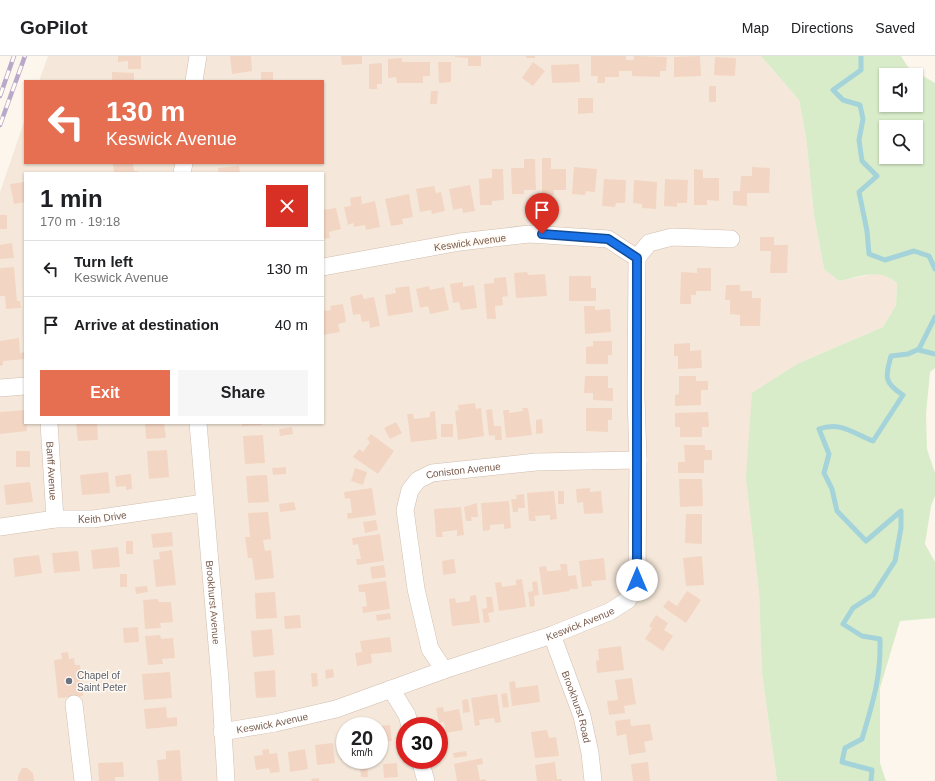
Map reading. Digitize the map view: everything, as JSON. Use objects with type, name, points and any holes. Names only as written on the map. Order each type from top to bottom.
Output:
[{"type":"street","points":[[194,80],[198,56]]},
{"type":"street","name":"Keswick Avenue","points":[[222,732],[275,723],[336,709],[444,670],[552,635],[609,612],[628,600],[637,580],[637,258],[608,239],[529,234],[460,242],[324,267]]},
{"type":"street","points":[[637,258],[649,243],[672,237],[731,239]]},
{"type":"street","points":[[0,388],[24,386]]},
{"type":"street","name":"Banff Avenue","points":[[49,424],[55,519]]},
{"type":"street","name":"Brookhurst Avenue","points":[[198,424],[220,679],[226,781]]},
{"type":"street","name":"Coniston Avenue","points":[[444,670],[430,649],[416,590],[405,510],[410,490],[418,480],[432,473],[529,463],[638,460]]},
{"type":"street","name":"Keith Drive","points":[[0,527],[55,519],[93,519],[204,503]]},
{"type":"street","name":"Brookhurst Road","points":[[552,635],[582,716],[594,781]]},
{"type":"street","points":[[391,689],[408,717]]},
{"type":"street","points":[[74,704],[82,781]]},
{"type":"street","points":[[423,769],[426,781]]},
{"type":"shaded area","points":[[48,56],[761,56],[799,100],[806,137],[814,215],[824,269],[839,281],[879,273],[889,277],[897,283],[896,305],[883,327],[799,363],[759,591],[762,674],[777,781],[0,781],[0,192],[24,122],[24,164],[324,164],[324,80],[39,80]]},
{"type":"green space","points":[[761,56],[901,56],[910,68],[879,68],[879,112],[923,112],[923,76],[935,83],[935,368],[930,372],[926,414],[927,449],[935,473],[935,496],[931,506],[925,544],[935,562],[935,618],[900,621],[880,688],[880,763],[886,781],[777,781],[762,674],[759,591],[746,478],[752,393],[799,363],[883,327],[896,305],[897,283],[890,278],[883,275],[869,274],[839,281],[824,269],[814,215],[806,137],[799,100]]},
{"type":"building","points":[[118,56],[141,56],[141,69],[128,69],[128,61],[118,62]]},
{"type":"building","points":[[230,56],[251,56],[252,71],[232,74]]},
{"type":"building","points":[[341,56],[362,56],[362,64],[342,65]]},
{"type":"building","points":[[455,56],[481,56],[481,66],[468,66],[468,58]]},
{"type":"building","points":[[526,56],[535,56],[535,58],[526,58]]},
{"type":"building","points":[[591,56],[626,56],[626,60],[634,60],[634,56],[667,57],[666,71],[660,71],[660,77],[632,76],[632,71],[619,71],[619,77],[605,77],[605,83],[597,83],[598,76],[591,76]]},
{"type":"building","points":[[700,56],[701,76],[674,77],[674,57]]},
{"type":"building","points":[[715,57],[736,58],[735,76],[714,75]]},
{"type":"building","points":[[402,58],[402,62],[430,62],[430,76],[423,76],[423,83],[397,83],[396,77],[388,78],[388,59]]},
{"type":"building","points":[[438,62],[451,62],[451,82],[439,83]]},
{"type":"building","points":[[533,62],[545,71],[533,86],[522,78]]},
{"type":"building","points":[[382,63],[382,84],[377,84],[377,89],[369,89],[369,64]]},
{"type":"building","points":[[579,64],[580,82],[552,83],[551,65]]},
{"type":"building","points":[[112,72],[134,73],[134,80],[112,80]]},
{"type":"building","points":[[261,72],[273,72],[273,80],[261,80]]},
{"type":"building","points":[[709,86],[716,86],[716,102],[709,102]]},
{"type":"building","points":[[431,91],[438,91],[437,104],[430,104]]},
{"type":"building","points":[[578,98],[593,98],[593,113],[578,114]]},
{"type":"building","points":[[542,158],[551,158],[551,169],[566,169],[566,190],[554,190],[554,195],[542,195]]},
{"type":"building","points":[[524,159],[535,159],[536,190],[524,190],[524,194],[512,194],[511,168],[524,168]]},
{"type":"building","points":[[113,164],[133,164],[134,171],[138,171],[138,172],[114,172]]},
{"type":"building","points":[[239,166],[240,172],[219,172],[218,168]]},
{"type":"building","points":[[574,167],[597,169],[595,192],[586,191],[585,195],[572,194]]},
{"type":"building","points":[[752,167],[770,168],[769,193],[747,193],[747,206],[733,205],[733,191],[740,191],[741,176],[752,176]]},
{"type":"building","points":[[492,169],[503,169],[504,200],[492,201],[492,205],[480,205],[479,179],[492,178]]},
{"type":"building","points":[[694,169],[703,170],[703,178],[719,178],[719,201],[707,200],[707,205],[694,205]]},
{"type":"building","points":[[604,179],[626,180],[625,203],[616,203],[615,207],[602,206]]},
{"type":"building","points":[[665,179],[688,180],[687,203],[677,203],[677,207],[664,206]]},
{"type":"building","points":[[634,180],[657,182],[656,209],[642,208],[642,204],[633,203]]},
{"type":"building","points":[[24,182],[24,202],[14,204],[10,184]]},
{"type":"building","points":[[470,185],[475,211],[463,213],[462,208],[453,210],[449,189]]},
{"type":"building","points":[[434,186],[436,193],[441,192],[445,211],[432,214],[431,210],[420,212],[416,189]]},
{"type":"building","points":[[409,194],[413,217],[402,219],[403,224],[391,226],[385,199]]},
{"type":"building","points":[[361,196],[362,204],[375,201],[380,227],[366,230],[365,225],[354,227],[353,223],[348,225],[344,207],[351,206],[350,198]]},
{"type":"building","points":[[336,208],[341,229],[329,232],[330,238],[324,239],[324,210]]},
{"type":"building","points":[[0,215],[7,215],[7,229],[0,229]]},
{"type":"building","points":[[760,237],[774,237],[774,245],[788,245],[787,273],[770,273],[771,251],[760,251]]},
{"type":"building","points":[[12,243],[14,258],[0,259],[0,245]]},
{"type":"building","points":[[14,267],[17,301],[20,301],[21,308],[6,309],[5,296],[0,296],[0,268]]},
{"type":"building","points":[[697,268],[711,268],[711,291],[696,291],[696,295],[691,295],[691,304],[680,304],[681,272],[697,273]]},
{"type":"building","points":[[527,272],[528,275],[545,274],[547,296],[516,298],[514,273]]},
{"type":"building","points":[[569,276],[591,276],[591,288],[596,288],[596,301],[569,301]]},
{"type":"building","points":[[506,277],[508,296],[502,297],[503,305],[495,306],[496,319],[487,319],[484,284],[494,283],[494,278]]},
{"type":"building","points":[[463,282],[463,287],[474,285],[477,308],[461,310],[459,302],[453,303],[450,284]]},
{"type":"building","points":[[726,285],[740,285],[740,291],[752,291],[752,298],[761,298],[760,326],[740,326],[740,315],[730,314],[730,300],[725,300]]},
{"type":"building","points":[[409,286],[413,312],[388,316],[385,295],[396,293],[395,288]]},
{"type":"building","points":[[429,286],[430,290],[444,287],[449,310],[430,314],[428,306],[420,308],[416,289]]},
{"type":"building","points":[[362,294],[364,299],[374,297],[380,326],[370,328],[369,321],[362,322],[360,314],[353,315],[350,297]]},
{"type":"building","points":[[343,304],[346,322],[338,324],[340,332],[324,335],[324,311],[331,310],[330,306]]},
{"type":"building","points":[[584,306],[595,306],[595,310],[610,309],[611,332],[585,334]]},
{"type":"building","points":[[19,338],[20,353],[24,352],[24,359],[3,361],[3,365],[0,366],[0,341]]},
{"type":"building","points":[[593,341],[612,341],[612,355],[608,355],[608,364],[586,364],[586,347],[593,346]]},
{"type":"building","points":[[690,343],[690,351],[701,350],[702,368],[678,369],[678,356],[674,356],[674,344]]},
{"type":"building","points":[[585,376],[608,376],[608,388],[613,388],[613,401],[593,400],[593,393],[584,393]]},
{"type":"building","points":[[679,376],[696,376],[696,381],[708,381],[708,390],[701,390],[701,405],[675,406],[675,395],[679,394]]},
{"type":"building","points":[[475,403],[476,409],[481,408],[484,436],[458,440],[455,411],[459,410],[458,405]]},
{"type":"building","points":[[522,408],[528,408],[532,435],[506,438],[503,410],[509,410],[509,413],[523,411]]},
{"type":"building","points":[[586,408],[612,408],[612,420],[608,420],[608,432],[586,431]]},
{"type":"building","points":[[492,409],[494,426],[501,426],[502,440],[495,440],[495,435],[489,436],[486,410]]},
{"type":"building","points":[[24,410],[24,424],[26,424],[27,431],[0,434],[0,412]]},
{"type":"building","points":[[435,411],[437,439],[411,442],[407,414],[413,414],[414,419],[430,417],[430,412]]},
{"type":"building","points":[[708,412],[709,427],[702,427],[702,437],[680,437],[680,427],[675,427],[675,413]]},
{"type":"building","points":[[542,419],[543,433],[536,434],[536,420]]},
{"type":"building","points":[[396,422],[402,433],[390,439],[384,428]]},
{"type":"building","points":[[76,424],[97,424],[98,440],[78,441]]},
{"type":"building","points":[[145,424],[164,424],[166,438],[146,439]]},
{"type":"building","points":[[242,424],[262,424],[262,425],[242,426]]},
{"type":"building","points":[[441,424],[453,424],[453,437],[441,437]]},
{"type":"building","points":[[292,427],[293,434],[280,436],[279,429]]},
{"type":"building","points":[[371,434],[394,451],[378,474],[353,457],[359,449],[363,452],[370,442],[367,439]]},
{"type":"building","points":[[263,435],[265,463],[245,464],[243,436]]},
{"type":"building","points":[[684,445],[705,445],[705,450],[712,450],[712,460],[704,460],[704,473],[678,473],[678,462],[685,462]]},
{"type":"building","points":[[167,450],[169,477],[149,479],[147,451]]},
{"type":"building","points":[[16,451],[30,451],[30,467],[16,467]]},
{"type":"building","points":[[286,467],[286,474],[273,475],[272,468]]},
{"type":"building","points":[[355,468],[367,472],[363,485],[351,481]]},
{"type":"building","points":[[108,472],[110,493],[82,495],[80,475]]},
{"type":"building","points":[[131,474],[132,489],[126,490],[126,486],[116,487],[115,476]]},
{"type":"building","points":[[267,475],[269,502],[248,503],[246,476]]},
{"type":"building","points":[[679,479],[702,479],[703,506],[680,507]]},
{"type":"building","points":[[30,482],[33,502],[6,505],[4,485]]},
{"type":"building","points":[[372,488],[376,515],[348,519],[347,513],[352,513],[350,498],[345,499],[344,492]]},
{"type":"building","points":[[590,488],[590,492],[601,491],[603,513],[584,514],[583,502],[577,503],[576,489]]},
{"type":"building","points":[[554,491],[557,519],[550,520],[550,515],[535,516],[536,521],[529,521],[527,493]]},
{"type":"building","points":[[558,491],[564,491],[564,504],[558,504]]},
{"type":"building","points":[[524,494],[525,508],[518,508],[518,512],[513,512],[511,499],[517,499],[516,495]]},
{"type":"building","points":[[509,501],[511,528],[504,529],[504,524],[490,525],[490,530],[483,531],[481,503]]},
{"type":"building","points":[[294,502],[296,510],[280,512],[279,504]]},
{"type":"building","points":[[477,503],[478,517],[471,517],[472,521],[466,521],[464,507]]},
{"type":"building","points":[[461,507],[464,535],[457,536],[457,530],[442,532],[443,537],[436,537],[434,509]]},
{"type":"building","points":[[268,512],[271,539],[263,540],[265,551],[271,550],[274,578],[255,580],[252,558],[248,558],[245,537],[250,537],[248,513]]},
{"type":"building","points":[[686,514],[702,514],[702,544],[685,543]]},
{"type":"building","points":[[376,520],[378,530],[365,533],[363,522]]},
{"type":"building","points":[[172,532],[173,546],[153,548],[151,534]]},
{"type":"building","points":[[380,534],[384,561],[357,565],[356,559],[361,559],[358,544],[353,545],[352,538]]},
{"type":"building","points":[[126,541],[133,541],[133,554],[126,554]]},
{"type":"building","points":[[118,547],[120,567],[93,569],[91,550]]},
{"type":"building","points":[[172,550],[176,585],[156,587],[153,560],[160,559],[159,552]]},
{"type":"building","points":[[78,551],[80,571],[54,573],[52,553]]},
{"type":"building","points":[[39,555],[42,573],[15,577],[13,558]]},
{"type":"building","points":[[702,556],[704,585],[686,586],[683,558]]},
{"type":"building","points":[[604,558],[606,580],[591,581],[592,586],[582,587],[579,561]]},
{"type":"building","points":[[454,559],[456,573],[443,575],[442,561]]},
{"type":"building","points":[[560,564],[567,564],[568,576],[576,575],[578,589],[570,589],[570,591],[543,595],[539,567],[546,566],[547,571],[561,570]]},
{"type":"building","points":[[384,565],[386,577],[372,579],[370,567]]},
{"type":"building","points":[[120,574],[127,574],[127,587],[120,587]]},
{"type":"building","points":[[522,579],[526,607],[499,611],[495,583],[501,582],[502,587],[516,585],[516,580]]},
{"type":"building","points":[[386,581],[390,609],[363,613],[362,607],[367,606],[365,592],[359,592],[358,585]]},
{"type":"building","points":[[537,581],[539,595],[534,596],[535,606],[530,607],[528,592],[533,591],[532,582]]},
{"type":"building","points":[[147,586],[148,592],[136,594],[135,587]]},
{"type":"building","points":[[687,591],[701,600],[686,623],[663,607],[668,600],[677,606]]},
{"type":"building","points":[[275,592],[277,618],[256,619],[255,593]]},
{"type":"building","points":[[476,595],[480,623],[452,626],[449,599],[455,598],[456,603],[470,601],[470,596]]},
{"type":"building","points":[[486,597],[492,597],[494,612],[488,613],[490,622],[484,623],[482,609],[487,608]]},
{"type":"building","points":[[158,599],[159,602],[171,602],[173,622],[160,623],[161,628],[145,629],[143,600]]},
{"type":"building","points":[[390,613],[391,619],[377,621],[376,615]]},
{"type":"building","points":[[300,615],[301,628],[285,629],[284,616]]},
{"type":"building","points":[[656,615],[668,623],[664,630],[673,636],[663,651],[645,639],[652,628],[649,626]]},
{"type":"building","points":[[138,627],[139,642],[124,643],[123,628]]},
{"type":"building","points":[[272,629],[274,655],[253,657],[251,631]]},
{"type":"building","points":[[160,635],[161,639],[173,638],[175,658],[162,659],[163,664],[148,665],[145,636]]},
{"type":"building","points":[[390,637],[392,652],[371,654],[372,663],[357,666],[355,653],[362,652],[360,641]]},
{"type":"building","points":[[621,646],[624,670],[597,673],[596,661],[599,660],[598,649]]},
{"type":"building","name":"Chapel of Saint Peter","points":[[68,652],[69,659],[74,658],[75,665],[80,665],[83,696],[58,698],[54,660],[62,659],[61,653]]},
{"type":"building","points":[[333,669],[334,677],[326,679],[325,670]]},
{"type":"building","points":[[275,670],[276,697],[256,698],[254,672]]},
{"type":"building","points":[[170,672],[172,698],[144,700],[142,674]]},
{"type":"building","points":[[311,673],[317,673],[318,686],[312,687]]},
{"type":"building","points":[[632,678],[636,704],[624,706],[625,713],[609,715],[607,701],[618,700],[615,680]]},
{"type":"building","points":[[515,681],[516,688],[538,685],[540,702],[512,706],[509,682]]},
{"type":"building","points":[[507,693],[509,707],[503,708],[501,694]]},
{"type":"building","points":[[497,694],[501,722],[495,723],[494,718],[479,720],[480,725],[475,726],[471,698]]},
{"type":"building","points":[[468,699],[470,712],[463,713],[462,700]]},
{"type":"building","points":[[166,707],[167,718],[177,717],[177,726],[146,729],[144,709]]},
{"type":"building","points":[[443,707],[444,712],[459,709],[463,730],[448,733],[448,717],[438,717],[436,708]]},
{"type":"building","points":[[630,719],[631,726],[650,724],[653,740],[644,742],[646,752],[629,755],[626,734],[617,736],[615,721]]},
{"type":"building","points":[[388,725],[390,725],[392,741],[388,741]]},
{"type":"building","points":[[547,730],[549,738],[556,737],[559,756],[535,758],[531,732]]},
{"type":"building","points":[[333,743],[335,763],[317,765],[315,745]]},
{"type":"building","points":[[269,749],[269,754],[277,753],[280,772],[270,773],[269,768],[256,770],[254,756],[263,755],[262,750]]},
{"type":"building","points":[[305,749],[308,769],[290,772],[288,752]]},
{"type":"building","points":[[180,750],[182,781],[159,781],[157,760],[166,759],[166,751]]},
{"type":"building","points":[[466,751],[467,756],[454,758],[453,753]]},
{"type":"building","points":[[482,758],[483,764],[477,765],[480,780],[485,779],[486,781],[457,781],[454,764]]},
{"type":"building","points":[[123,762],[124,777],[115,777],[115,781],[99,781],[98,763]]},
{"type":"building","points":[[555,762],[557,779],[562,779],[562,781],[537,781],[535,765]]},
{"type":"building","points":[[648,762],[650,781],[633,781],[631,764]]},
{"type":"building","points":[[396,763],[398,777],[384,778],[383,769],[388,769],[388,764]]},
{"type":"building","points":[[22,768],[27,768],[33,773],[34,781],[18,781],[18,776]]},
{"type":"building","points":[[360,769],[367,769],[368,777],[361,777]]},
{"type":"building","points":[[319,778],[319,781],[312,781],[311,779]]},
{"type":"waterway","points":[[861,56],[861,70],[833,90],[843,100],[860,105],[863,119],[859,140],[862,161],[877,176],[859,192],[867,231],[869,254],[885,260],[914,251],[929,256],[935,269]]},
{"type":"waterway","points":[[871,781],[872,770],[842,762],[845,748],[862,739],[878,678],[880,639],[862,636],[843,624],[853,608],[873,595],[895,561],[901,528],[901,511],[866,541],[837,511],[832,489],[824,473],[829,454],[819,429],[827,427],[841,427],[873,441],[903,395],[889,383],[887,374],[891,356],[908,354],[919,349],[935,317]]},
{"type":"waterway","points":[[919,350],[935,354]]},
{"type":"railway","points":[[0,96],[14,56]]},
{"type":"railway","points":[[0,125],[25,56]]},
{"type":"place","name":"Chapel of Saint Peter","points":[[69,681]]},
{"type":"route","points":[[542,234],[608,239],[637,258],[637,580]]}]
